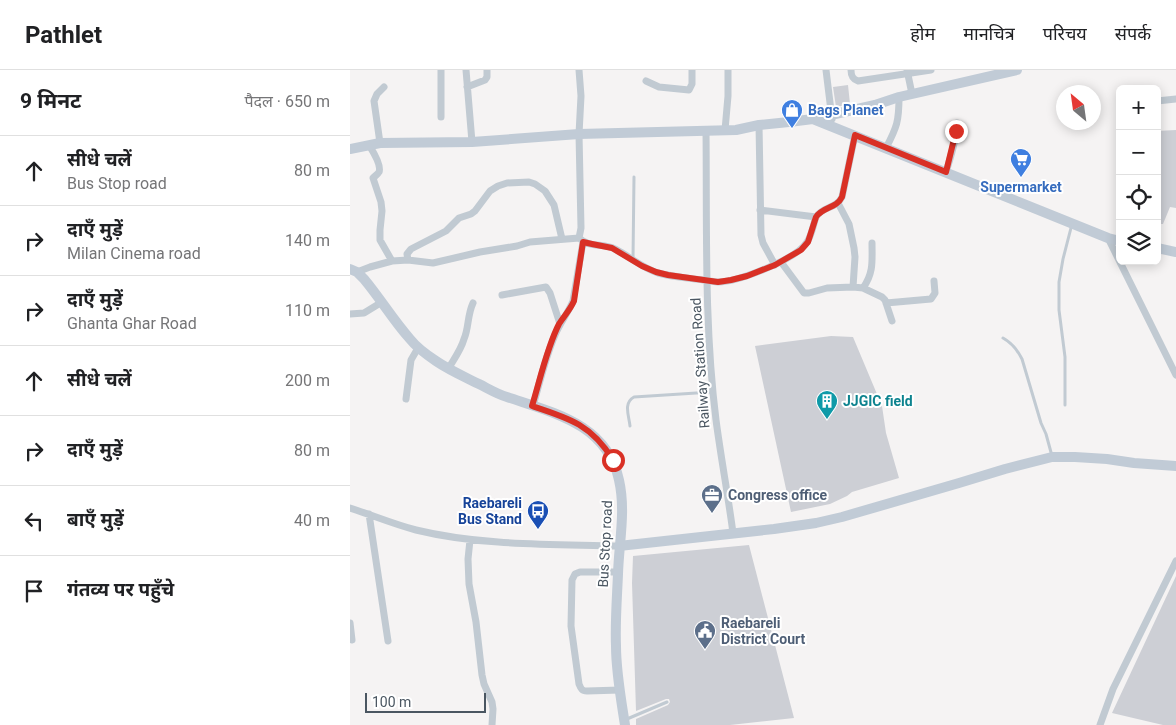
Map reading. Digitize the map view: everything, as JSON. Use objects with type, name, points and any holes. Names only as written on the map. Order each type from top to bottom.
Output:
[{"type":"street","points":[[440,117],[441,70]]},
{"type":"street","points":[[466,70],[472,142]]},
{"type":"street","points":[[467,87],[485,80],[488,70]]},
{"type":"street","points":[[532,406],[552,343],[560,324],[574,301],[581,240],[579,134],[581,90],[579,70]]},
{"type":"street","points":[[646,80],[660,88],[689,90],[692,84],[692,70]]},
{"type":"street","points":[[725,130],[728,70]]},
{"type":"street","points":[[826,70],[833,127]]},
{"type":"street","points":[[851,70],[854,80],[858,81],[907,72],[931,70]]},
{"type":"street","points":[[350,148],[374,144],[472,142],[579,134],[736,130],[759,125],[813,119],[1017,70]]},
{"type":"street","points":[[907,72],[912,94]]},
{"type":"street","points":[[384,86],[374,101],[374,144],[380,169],[374,178],[382,211],[379,235],[382,245],[392,262]]},
{"type":"street","points":[[886,148],[898,120],[899,97]]},
{"type":"street","points":[[1161,100],[1176,99]]},
{"type":"street","points":[[813,119],[1072,224],[1116,239]]},
{"type":"street","points":[[946,172],[957,123]]},
{"type":"street","points":[[759,125],[760,210],[763,243],[778,263],[807,294],[828,288],[852,286],[864,288],[882,297],[892,321]]},
{"type":"street","name":"Railway Station Road","points":[[706,130],[706,280],[716,419],[733,533]]},
{"type":"street","points":[[353,270],[408,260],[433,263],[530,242],[562,239],[581,240],[612,248],[642,266],[668,275],[718,282],[747,276],[778,263],[801,250],[808,242],[816,217],[822,210],[838,203],[842,197],[855,135]]},
{"type":"street","points":[[408,260],[407,254],[411,249],[446,232],[459,218],[475,211],[494,188],[506,183],[529,182],[544,191],[554,205],[562,239]]},
{"type":"street","points":[[838,203],[849,224],[854,248],[852,286]]},
{"type":"street","points":[[760,210],[816,217]]},
{"type":"street","points":[[1108,238],[1176,375]]},
{"type":"street","points":[[864,288],[871,272],[872,243]]},
{"type":"street","points":[[1161,249],[1176,252]]},
{"type":"street","name":"Bus Stop road","points":[[353,270],[368,284],[410,340],[438,363],[496,393],[567,417],[595,436],[606,448],[613,460],[622,498],[616,646],[624,723]]},
{"type":"street","points":[[886,303],[931,299],[935,294],[934,281]]},
{"type":"street","points":[[502,295],[546,287],[550,293],[560,324]]},
{"type":"street","points":[[350,314],[364,313],[382,302]]},
{"type":"street","points":[[448,368],[464,341],[469,312],[473,303]]},
{"type":"street","points":[[406,399],[411,360],[418,348]]},
{"type":"street","points":[[350,508],[417,530],[470,540],[619,546],[789,527],[842,517],[959,484],[1004,468],[1052,456],[1176,466]]},
{"type":"street","points":[[369,514],[388,641]]},
{"type":"street","points":[[470,540],[468,559],[469,584],[476,622],[482,675],[492,702],[492,725]]},
{"type":"street","points":[[1100,725],[1113,689],[1176,561]]},
{"type":"street","points":[[618,572],[580,572],[575,574],[572,580],[571,626],[580,689],[583,691],[620,690]]},
{"type":"street","points":[[350,623],[352,640]]},
{"type":"lane","points":[[633,260],[634,177]]},
{"type":"lane","points":[[1066,405],[1065,357],[1059,316],[1059,282],[1072,224]]},
{"type":"lane","points":[[1002,338],[1011,342],[1022,359],[1052,456]]},
{"type":"lane","points":[[630,426],[627,405],[630,398],[714,392]]},
{"type":"lane","points":[[624,723],[667,702]]},
{"type":"building","points":[[848,85],[850,104],[836,107],[833,87]]},
{"type":"building","points":[[1176,130],[1176,208],[1170,207],[1163,224],[1161,224],[1161,131]]},
{"type":"building","name":"JJGIC field","points":[[831,336],[853,337],[882,406],[886,433],[899,478],[852,492],[830,504],[791,512],[755,346]]},
{"type":"building","name":"Raebareli District Court","points":[[749,545],[794,718],[730,725],[636,725],[636,719],[668,705],[670,702],[669,699],[666,699],[636,711],[632,583],[633,556]]},
{"type":"building","points":[[1176,576],[1176,725],[1163,725],[1112,713]]},
{"type":"place","name":"Bags Planet","points":[[792,129]]},
{"type":"place","name":"Supermarket","points":[[1021,178]]},
{"type":"place","name":"JJGIC field","points":[[827,420]]},
{"type":"place","name":"Congress office","points":[[712,514]]},
{"type":"place","name":"Raebareli Bus Stand","points":[[538,530]]},
{"type":"place","name":"Raebareli District Court","points":[[705,650]]},
{"type":"route","points":[[613,460],[606,448],[583,427],[567,417],[532,406],[554,336],[574,301],[583,242],[607,246],[642,266],[668,275],[718,282],[747,276],[775,265],[801,250],[810,238],[818,214],[840,201],[855,135],[946,172],[956,131]]}]
